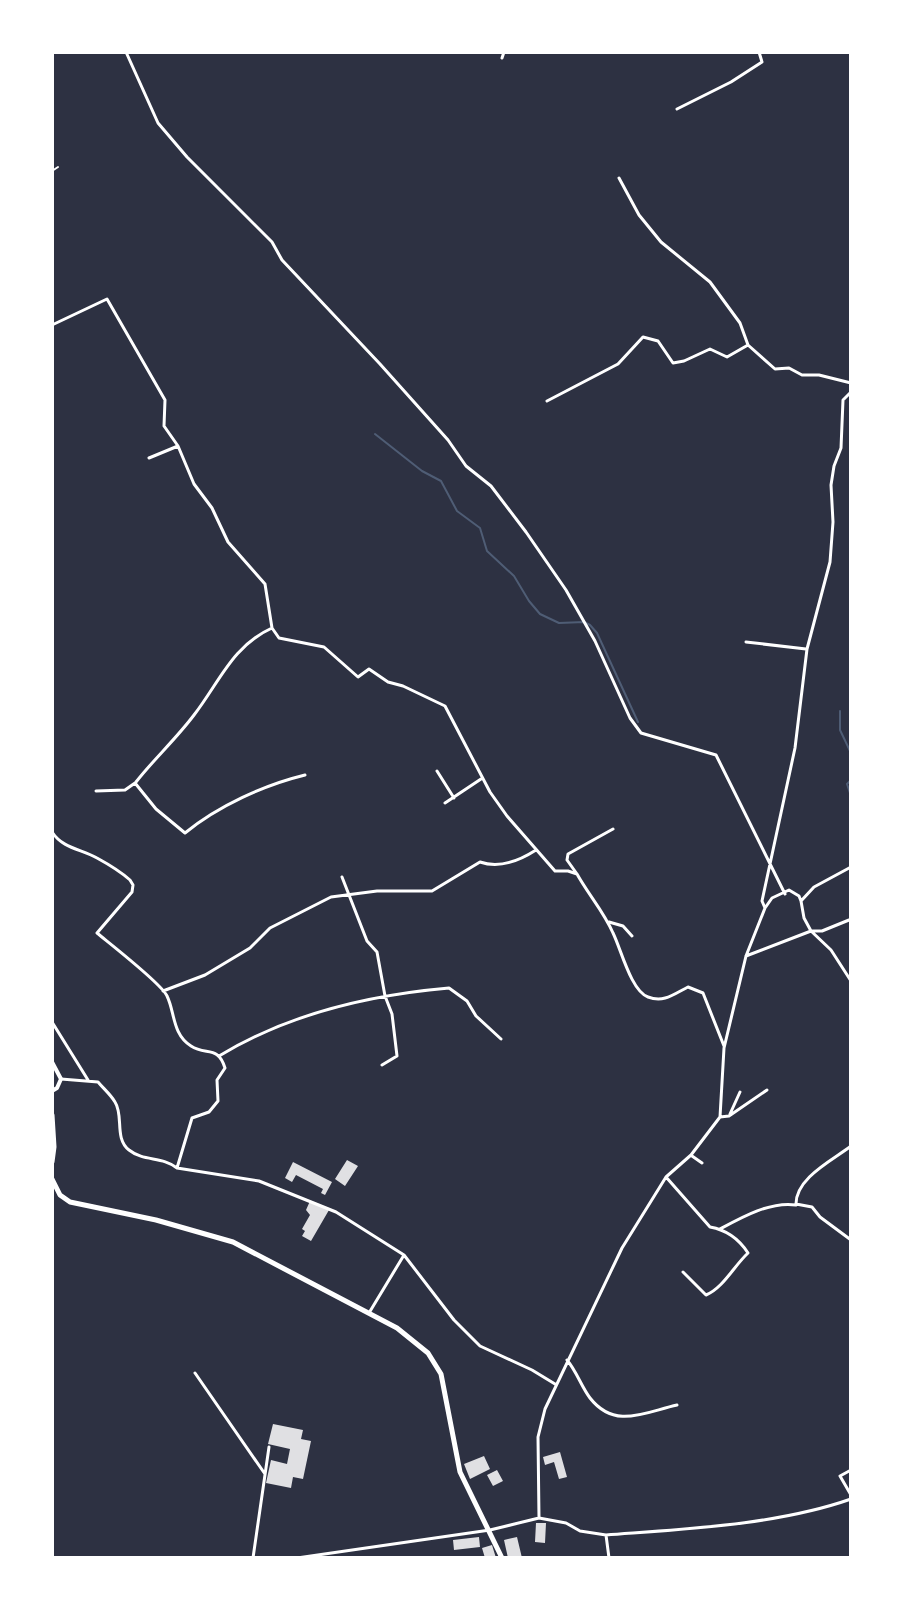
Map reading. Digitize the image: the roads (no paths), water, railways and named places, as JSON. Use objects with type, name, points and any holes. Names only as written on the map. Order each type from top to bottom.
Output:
[{"type":"main road","points":[[52,1115],[52,1162]]},
{"type":"main road","points":[[53,1183],[60,1195],[70,1202],[167,1222],[233,1242],[397,1328],[428,1353],[441,1374],[460,1472],[502,1558]]},
{"type":"street","points":[[126,52],[158,123],[187,157],[272,242],[282,260],[448,440],[466,466],[491,486],[526,532],[566,590],[595,641],[630,718],[641,733],[716,755],[785,894]]},
{"type":"street","points":[[502,58],[504,52]]},
{"type":"street","points":[[677,109],[731,82],[762,62],[759,52]]},
{"type":"street","points":[[619,178],[639,215],[661,242],[710,282],[740,323],[748,345],[775,369],[789,368],[802,375],[819,375],[851,383]]},
{"type":"street","points":[[52,325],[107,299],[165,400],[162,420],[178,446],[194,484],[212,508],[228,542],[265,584],[272,628],[279,638],[324,647],[358,677],[369,669],[388,682],[445,706],[482,778],[507,816],[555,871],[577,874]]},
{"type":"street","points":[[547,401],[618,364],[643,337],[658,341],[673,363],[710,349],[727,357],[748,345]]},
{"type":"street","points":[[765,908],[762,901],[795,748],[807,649],[830,562],[831,485],[841,448],[843,400],[851,392]]},
{"type":"street","points":[[149,458],[178,446]]},
{"type":"street","points":[[96,791],[125,790],[135,783],[194,715],[226,665],[255,635],[272,628]]},
{"type":"street","points":[[746,642],[807,649]]},
{"type":"street","points":[[437,771],[454,798]]},
{"type":"street","points":[[135,783],[156,809],[185,833],[200,820],[233,803],[305,775]]},
{"type":"street","points":[[445,803],[482,778]]},
{"type":"street","points":[[613,829],[568,854],[567,860],[613,933],[619,953],[641,992],[648,998],[664,1001],[688,987],[703,993],[724,1048]]},
{"type":"street","points":[[52,832],[56,839],[74,850],[95,856],[130,880],[132,892],[97,933],[167,994],[173,1023],[191,1046],[219,1056],[225,1068],[217,1080],[218,1101],[209,1112],[192,1118],[177,1168]]},
{"type":"street","points":[[163,991],[216,968],[250,948],[270,928],[331,897],[377,891],[432,891],[480,862],[504,865],[536,850]]},
{"type":"street","points":[[801,901],[814,887],[851,867]]},
{"type":"street","points":[[342,877],[367,941],[377,952],[385,996],[392,1014],[397,1056],[382,1065]]},
{"type":"street","points":[[539,1518],[538,1437],[555,1384],[622,1248],[666,1177],[691,1155],[720,1117],[724,1048],[746,956],[772,898],[789,890],[799,896],[804,918],[811,931],[831,950],[851,981]]},
{"type":"street","points":[[746,956],[849,920]]},
{"type":"street","points":[[606,921],[623,926],[632,936]]},
{"type":"street","points":[[219,1056],[244,1041],[298,1019],[385,996],[449,988],[467,1001],[476,1016],[501,1039]]},
{"type":"street","points":[[52,1022],[89,1081]]},
{"type":"street","points":[[52,1062],[61,1079]]},
{"type":"street","points":[[61,1079],[98,1082],[116,1103],[119,1130],[129,1150],[147,1159],[156,1157],[168,1160],[177,1168],[259,1181],[336,1212],[404,1255],[454,1320],[480,1346],[555,1384]]},
{"type":"street","points":[[52,1091],[61,1079]]},
{"type":"street","points":[[720,1117],[729,1116],[767,1090]]},
{"type":"street","points":[[729,1116],[740,1092]]},
{"type":"street","points":[[795,1204],[797,1194],[806,1181],[851,1146]]},
{"type":"street","points":[[691,1155],[702,1163]]},
{"type":"street","points":[[666,1177],[710,1227],[741,1241],[748,1253],[716,1291],[706,1295],[683,1272]]},
{"type":"street","points":[[720,1229],[749,1214],[787,1203],[802,1204],[812,1207],[820,1217],[851,1240]]},
{"type":"street","points":[[369,1313],[404,1255]]},
{"type":"street","points":[[567,1360],[591,1399],[614,1416],[628,1417],[677,1405]]},
{"type":"street","points":[[195,1373],[265,1474]]},
{"type":"street","points":[[253,1558],[269,1447]]},
{"type":"street","points":[[297,1558],[490,1530],[539,1518],[566,1523],[580,1531],[606,1535],[801,1513],[851,1497],[840,1476],[851,1470]]},
{"type":"street","points":[[606,1535],[609,1558]]},
{"type":"lane","points":[[52,171],[58,167]]},
{"type":"waterway","points":[[375,434],[422,471],[441,481],[457,511],[480,528],[487,551],[514,576],[540,614],[559,623],[584,622],[590,625],[597,633],[638,722]]},
{"type":"waterway","points":[[840,711],[840,730],[851,753]]},
{"type":"waterway","points":[[851,780],[847,784],[851,796]]}]
